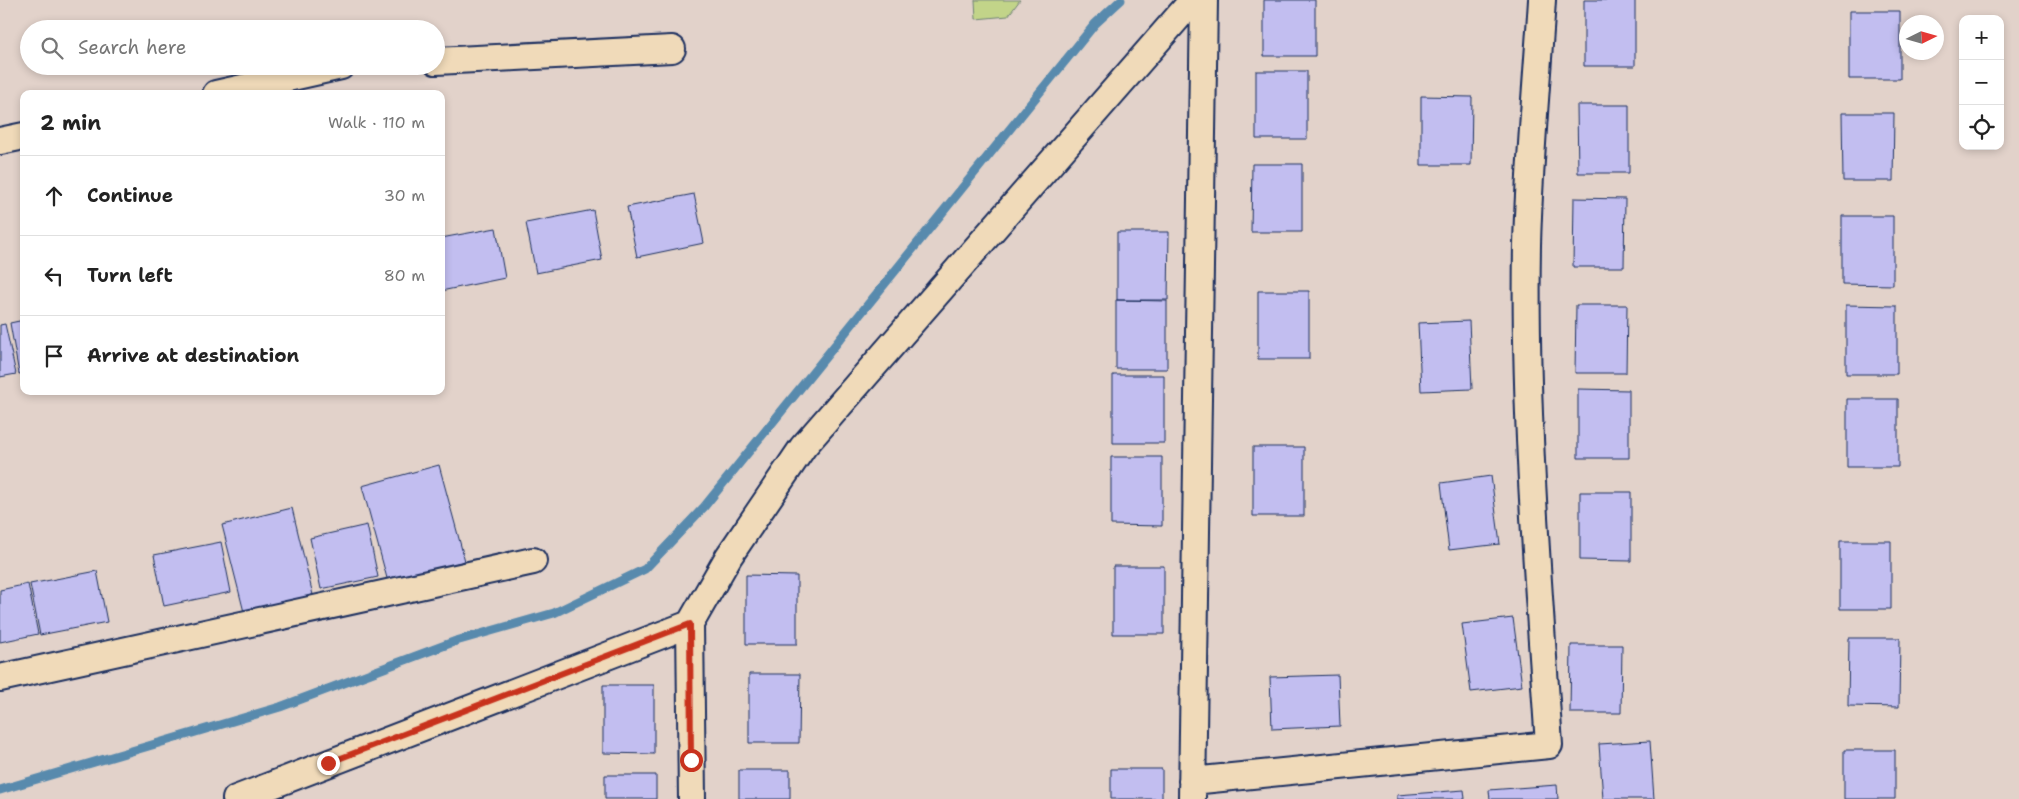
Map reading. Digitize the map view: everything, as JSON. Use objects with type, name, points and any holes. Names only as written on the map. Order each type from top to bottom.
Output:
[{"type":"street","points":[[692,799],[690,624],[729,556],[803,447],[1193,0]]},
{"type":"street","points":[[1204,0],[1192,790],[1549,745],[1528,402],[1527,244],[1542,0]]},
{"type":"street","points":[[445,61],[672,49]]},
{"type":"street","points":[[234,90],[301,75]]},
{"type":"street","points":[[0,141],[20,137]]},
{"type":"street","points":[[0,678],[533,561]]},
{"type":"street","points":[[236,799],[690,624]]},
{"type":"green space","points":[[975,0],[1020,0],[1008,16],[976,19]]},
{"type":"building","points":[[1264,0],[1315,0],[1315,56],[1264,56]]},
{"type":"building","points":[[1584,0],[1635,0],[1635,66],[1584,66]]},
{"type":"building","points":[[1849,11],[1900,11],[1900,79],[1849,79]]},
{"type":"building","points":[[1256,71],[1307,71],[1307,139],[1256,139]]},
{"type":"building","points":[[1421,96],[1472,97],[1471,165],[1421,165]]},
{"type":"building","points":[[1577,105],[1629,105],[1629,173],[1578,173]]},
{"type":"building","points":[[1842,113],[1894,113],[1893,181],[1843,181]]},
{"type":"building","points":[[1252,164],[1302,164],[1302,232],[1251,232]]},
{"type":"building","points":[[694,194],[704,243],[637,257],[627,207]]},
{"type":"building","points":[[1574,198],[1625,199],[1624,267],[1573,267]]},
{"type":"building","points":[[593,210],[602,260],[536,273],[526,223]]},
{"type":"building","points":[[1842,216],[1893,216],[1893,285],[1842,284]]},
{"type":"building","points":[[496,228],[505,278],[445,290],[445,237]]},
{"type":"building","points":[[1117,232],[1169,232],[1168,300],[1117,300]]},
{"type":"building","points":[[1258,291],[1309,291],[1309,359],[1258,359]]},
{"type":"building","points":[[1116,300],[1167,301],[1167,369],[1116,369]]},
{"type":"building","points":[[1576,305],[1627,305],[1626,373],[1575,373]]},
{"type":"building","points":[[1846,305],[1897,306],[1897,374],[1846,374]]},
{"type":"building","points":[[20,321],[19,374],[10,323]]},
{"type":"building","points":[[1469,321],[1472,389],[1421,391],[1418,323]]},
{"type":"building","points":[[5,324],[16,374],[0,377],[0,325]]},
{"type":"building","points":[[1113,375],[1164,375],[1164,443],[1113,443]]},
{"type":"building","points":[[1578,389],[1629,390],[1629,458],[1578,458]]},
{"type":"building","points":[[1847,399],[1898,399],[1898,467],[1847,467]]},
{"type":"building","points":[[1253,447],[1304,447],[1304,516],[1253,516]]},
{"type":"building","points":[[1111,457],[1162,457],[1162,526],[1111,525]]},
{"type":"building","points":[[439,465],[465,561],[388,582],[362,486]]},
{"type":"building","points":[[1491,476],[1500,544],[1449,550],[1441,483]]},
{"type":"building","points":[[1580,492],[1631,492],[1631,561],[1580,560]]},
{"type":"building","points":[[292,508],[313,595],[244,612],[222,525]]},
{"type":"building","points":[[367,525],[378,577],[321,589],[310,538]]},
{"type":"building","points":[[1840,541],[1891,541],[1891,609],[1840,609]]},
{"type":"building","points":[[221,542],[231,592],[164,606],[154,555]]},
{"type":"building","points":[[1113,566],[1164,566],[1164,634],[1113,634]]},
{"type":"building","points":[[97,571],[107,622],[40,635],[30,584]]},
{"type":"building","points":[[746,575],[797,576],[797,644],[746,644]]},
{"type":"building","points":[[28,584],[38,634],[0,642],[0,590]]},
{"type":"building","points":[[1513,618],[1522,686],[1471,692],[1462,624]]},
{"type":"building","points":[[1849,638],[1900,638],[1899,707],[1848,706]]},
{"type":"building","points":[[1571,645],[1622,645],[1621,713],[1570,713]]},
{"type":"building","points":[[749,674],[800,674],[799,743],[749,743]]},
{"type":"building","points":[[1338,675],[1340,726],[1272,729],[1270,677]]},
{"type":"building","points":[[603,685],[654,685],[654,754],[603,753]]},
{"type":"building","points":[[1650,741],[1654,799],[1603,799],[1599,744]]},
{"type":"building","points":[[1844,750],[1895,750],[1895,799],[1844,799]]},
{"type":"building","points":[[1111,769],[1162,769],[1162,799],[1111,799]]},
{"type":"building","points":[[739,770],[790,770],[790,799],[739,799]]},
{"type":"building","points":[[605,775],[656,775],[656,799],[605,799]]},
{"type":"building","points":[[1557,785],[1558,799],[1490,799],[1489,790]]},
{"type":"building","points":[[1464,790],[1465,799],[1397,799],[1397,795]]},
{"type":"waterway","points":[[0,790],[280,707],[456,641],[554,613],[645,569],[704,507],[1095,24],[1121,0]]},
{"type":"route","points":[[328,763],[690,624],[691,760]]}]
